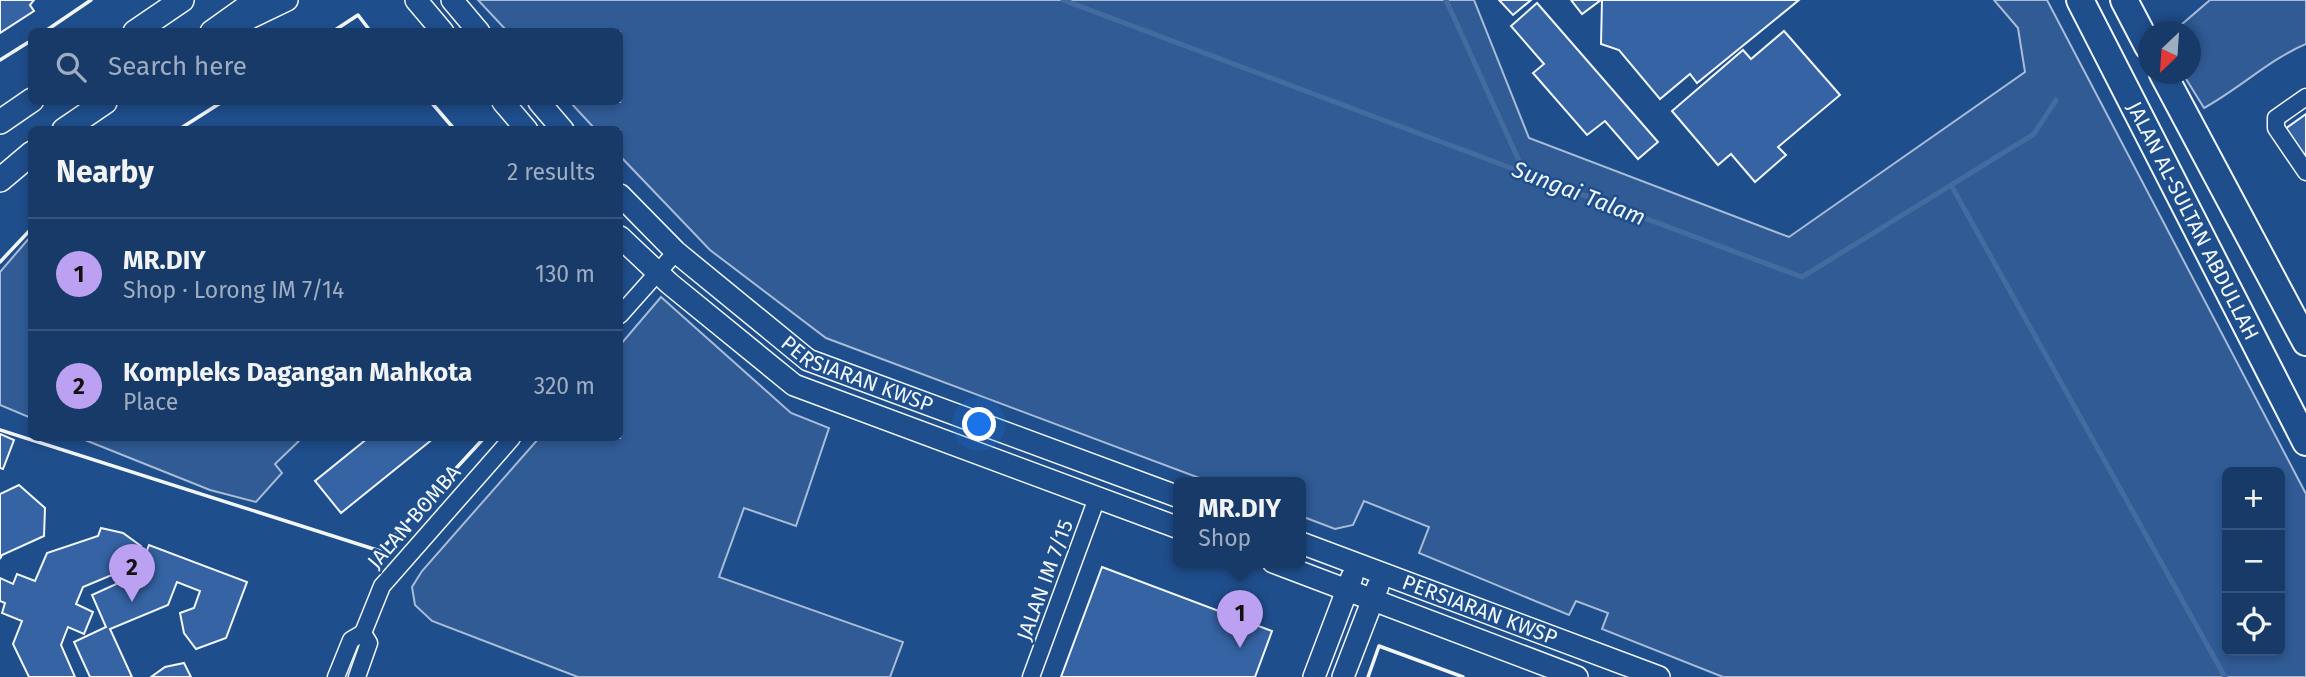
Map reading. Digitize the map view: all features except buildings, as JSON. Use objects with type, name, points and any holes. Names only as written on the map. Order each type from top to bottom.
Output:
[{"type":"main road","points":[[141,28],[182,0]]},
{"type":"main road","points":[[218,28],[257,0]]},
{"type":"main road","name":"JALAN AL-SULTAN ABDULLAH","points":[[2080,0],[2306,442]]},
{"type":"main road","points":[[2124,0],[2138,27]]},
{"type":"main road","name":"JALAN AL-SULTAN ABDULLAH","points":[[2168,84],[2303,332]]},
{"type":"main road","points":[[0,122],[28,103]]},
{"type":"main road","points":[[70,126],[101,105]]},
{"type":"main road","points":[[0,180],[28,156]]},
{"type":"street","points":[[230,28],[287,0]]},
{"type":"street","points":[[416,0],[440,28]]},
{"type":"street","points":[[452,0],[476,28]]},
{"type":"street","points":[[2306,97],[2276,118],[2276,128],[2306,172]]},
{"type":"street","points":[[506,105],[524,126]]},
{"type":"street","points":[[542,105],[560,126]]},
{"type":"street","name":"PERSIARAN KWSP","points":[[623,198],[676,252],[808,360],[1173,494]]},
{"type":"street","name":"PERSIARAN KWSP","points":[[623,240],[657,272],[794,385],[1173,526]]},
{"type":"street","points":[[623,312],[676,252]]},
{"type":"street","name":"JALAN BOMBA","points":[[336,677],[351,639],[363,633],[382,586],[509,441]]},
{"type":"street","points":[[1124,508],[1134,480]]},
{"type":"street","name":"JALAN IM 7/15","points":[[1031,677],[1097,498]]},
{"type":"street","name":"PERSIARAN KWSP","points":[[1306,545],[1659,677]]},
{"type":"street","points":[[1314,677],[1357,565]]},
{"type":"street","name":"PERSIARAN KWSP","points":[[1289,568],[1577,677]]},
{"type":"street","points":[[1343,677],[1383,574]]},
{"type":"street","name":"JALAN BOMBA","points":[[357,677],[369,643],[363,633]]},
{"type":"shaded area","points":[[478,0],[1474,0],[1529,138],[1789,237],[2025,72],[2018,28],[1994,0],[2047,0],[2306,494],[2306,677],[1723,677],[1602,629],[1608,613],[1576,601],[1569,615],[1419,553],[1429,527],[1364,501],[1353,525],[1335,529],[1306,518],[1306,477],[1197,477],[826,338],[710,250],[623,159],[623,126],[592,126],[573,105],[623,105],[623,28],[504,28]]},
{"type":"shaded area","points":[[2210,0],[2306,0],[2306,44],[2204,108],[2189,84],[2201,84],[2201,21],[2186,21]]},
{"type":"shaded area","points":[[28,239],[28,417],[0,405],[0,272]]},
{"type":"shaded area","points":[[661,297],[791,413],[829,428],[796,526],[744,508],[719,577],[903,642],[890,677],[578,677],[432,621],[415,605],[412,587],[422,571],[536,441],[623,441],[623,341]]},
{"type":"shaded area","points":[[88,441],[299,441],[275,464],[282,473],[256,502],[210,490]]},
{"type":"waterway","name":"Sungai Talam","points":[[1063,0],[1802,277],[2034,134],[2056,100]]},
{"type":"waterway","points":[[1446,0],[1524,172]]},
{"type":"waterway","points":[[1951,185],[2225,677]]},
{"type":"wall","points":[[50,28],[91,0]]},
{"type":"wall","points":[[338,28],[358,15],[368,28]]},
{"type":"wall","points":[[0,60],[28,42]]},
{"type":"wall","points":[[184,126],[217,105]]},
{"type":"wall","points":[[434,105],[452,126]]},
{"type":"wall","points":[[0,262],[28,232]]},
{"type":"wall","points":[[0,430],[28,439]]},
{"type":"wall","points":[[35,441],[380,551],[481,441]]},
{"type":"wall","points":[[1368,677],[1379,646],[1463,677]]},
{"type":"place","name":"Kompleks Dagangan Mahkota","points":[[132,602]]},
{"type":"place","name":"MR.DIY","points":[[1240,648]]}]
